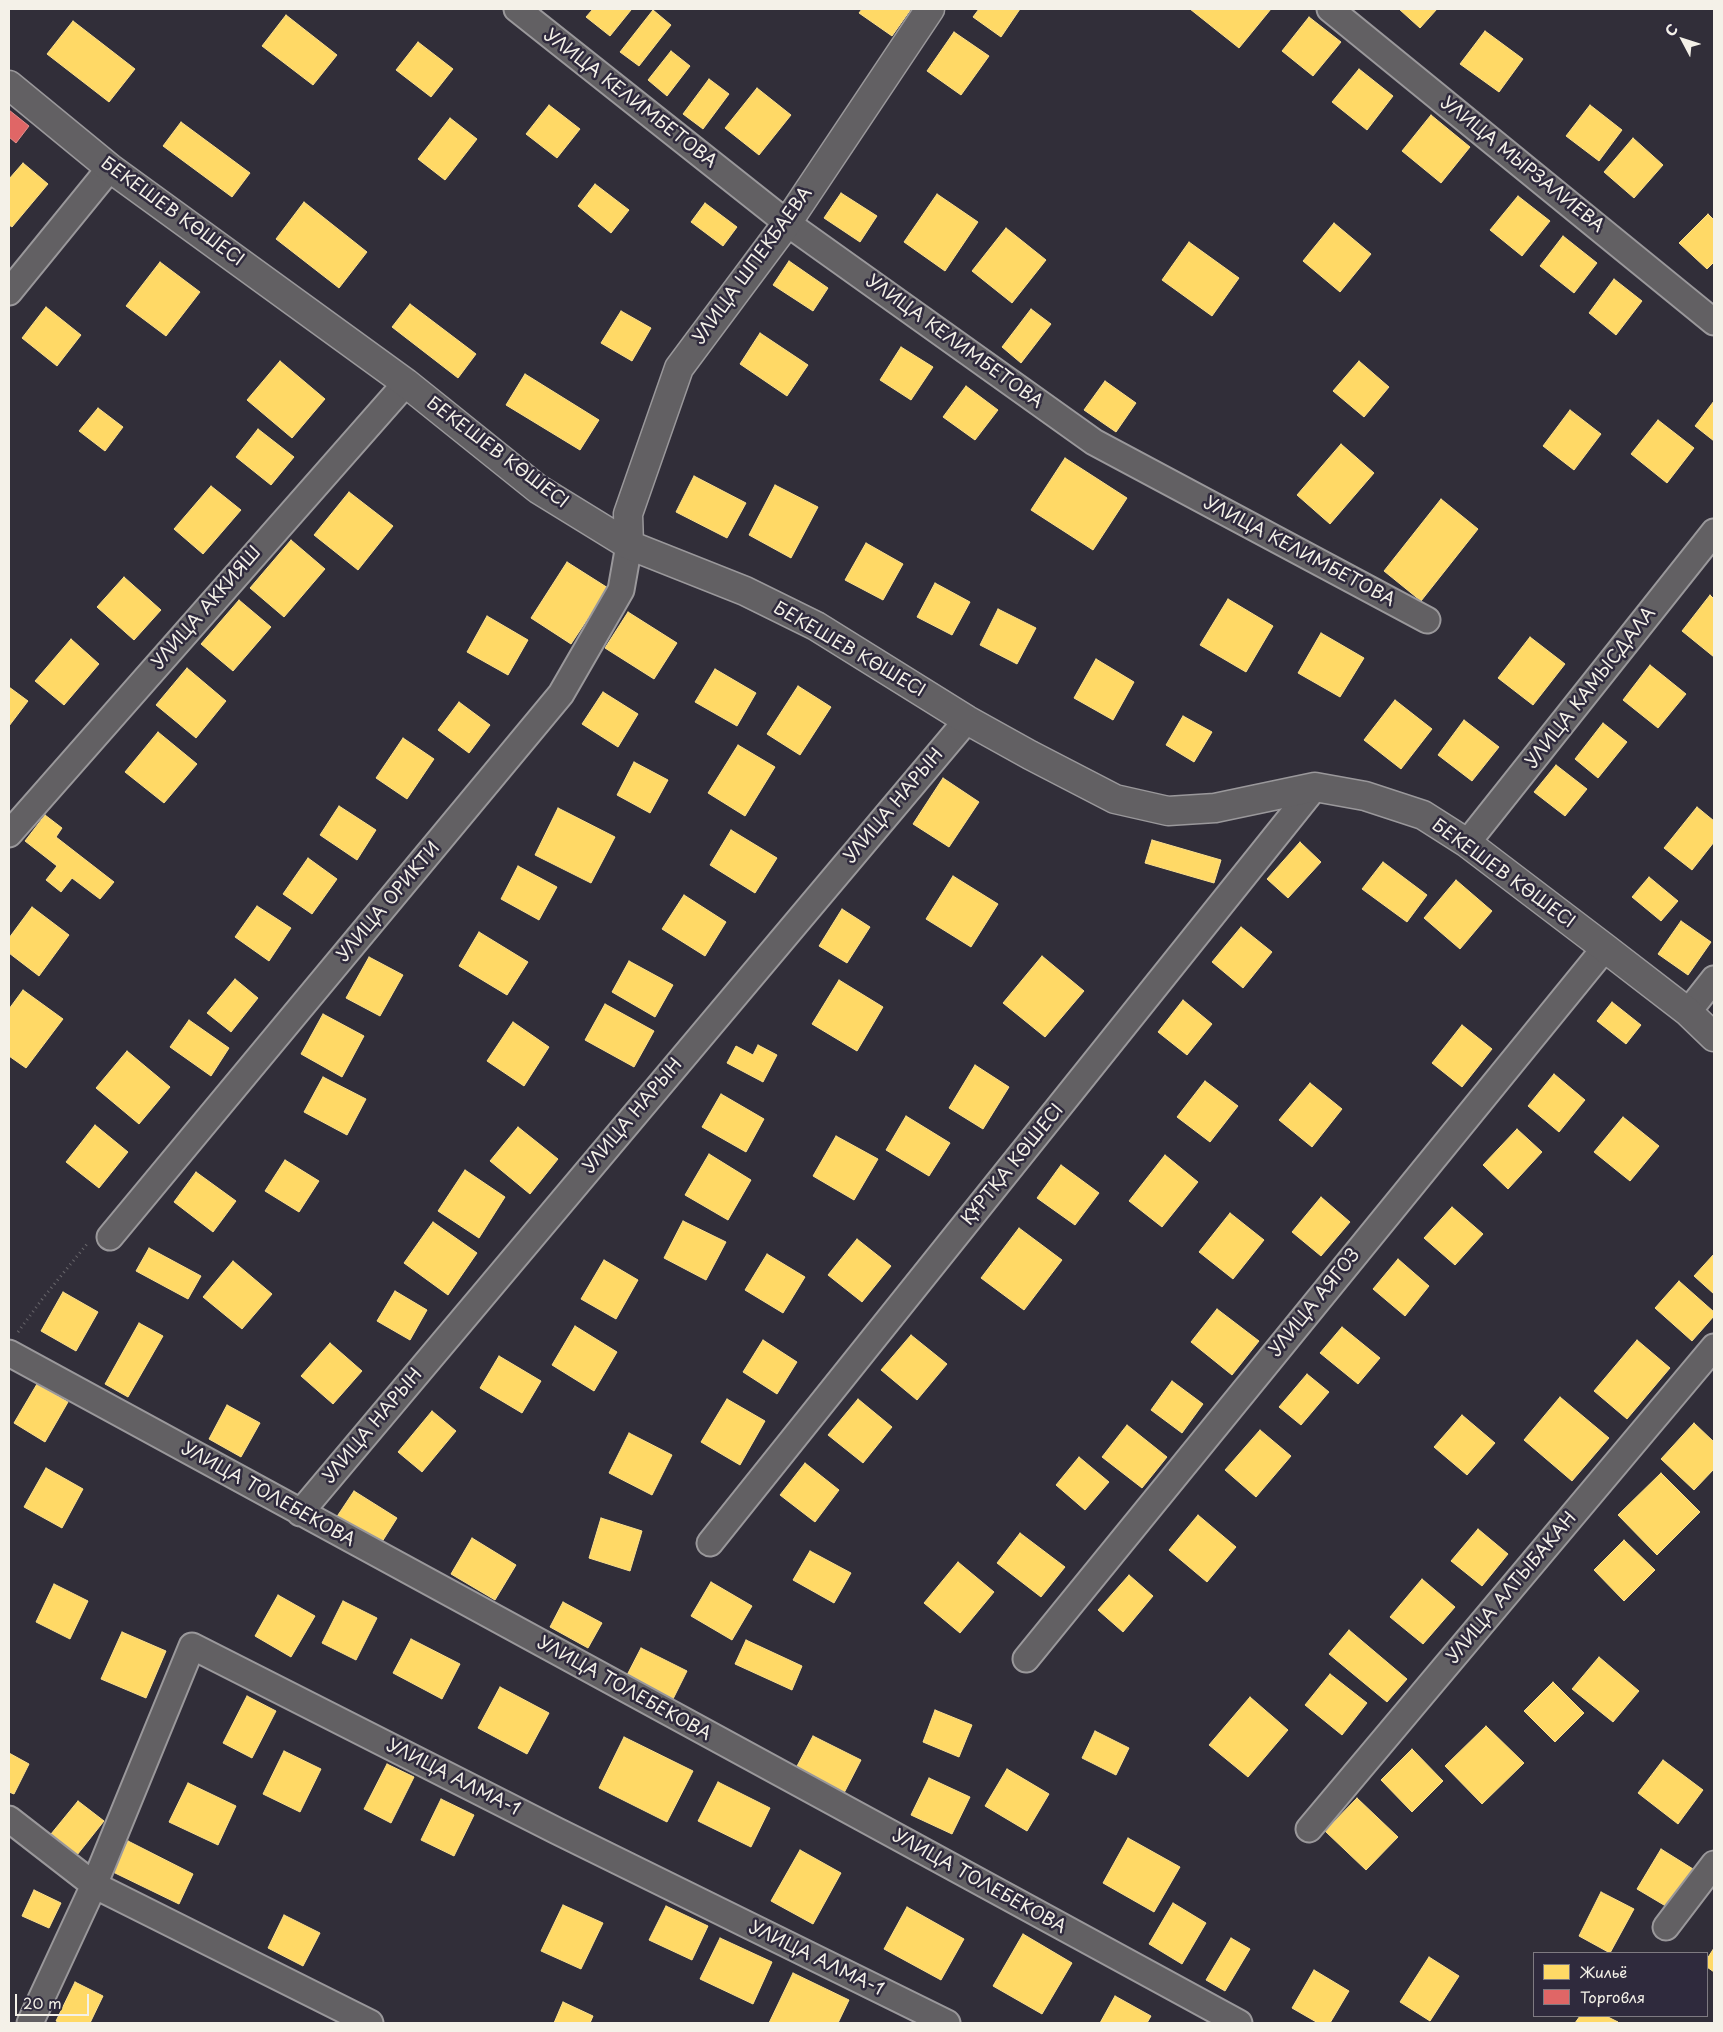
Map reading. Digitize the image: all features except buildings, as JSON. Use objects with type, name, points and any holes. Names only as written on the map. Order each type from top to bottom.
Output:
[{"type":"main road","name":"УЛИЦА ШПЕКБАЕВА","points":[[630,545],[628,514],[679,368],[787,223],[930,9]]},
{"type":"main road","name":"БЕКЕШЕВ КӨШЕСІ","points":[[9,85],[110,168],[406,383],[538,489],[630,545],[745,591],[816,626],[967,720],[1115,799],[1168,811],[1215,808],[1315,787],[1365,796],[1423,816],[1467,843],[1688,1012],[1714,1037]]},
{"type":"street","name":"УЛИЦА КЕЛИМБЕТОВА","points":[[517,9],[787,223],[1094,442],[1427,620]]},
{"type":"street","name":"УЛИЦА МЫРЗАЛИЕВА","points":[[1330,9],[1714,322]]},
{"type":"street","points":[[9,292],[110,168]]},
{"type":"street","name":"УЛИЦА АККИЯШ","points":[[9,834],[406,383]]},
{"type":"street","name":"УЛИЦА КАМЫСДАЛА","points":[[1467,843],[1714,532]]},
{"type":"street","name":"УЛИЦА ОРИКТИ","points":[[110,1237],[561,694],[621,590],[630,545]]},
{"type":"street","name":"УЛИЦА НАРЫН","points":[[300,1513],[967,720]]},
{"type":"street","name":"ҚҰРТҚА КӨШЕСІ","points":[[710,1543],[1315,787]]},
{"type":"street","name":"УЛИЦА АЯГОЗ","points":[[1026,1659],[1605,948]]},
{"type":"street","points":[[1688,1012],[1714,979]]},
{"type":"street","name":"УЛИЦА ТОЛЕБЕКОВА","points":[[13,1343],[300,1513],[1239,2023]]},
{"type":"street","name":"УЛИЦА АЛТЫБАКАН","points":[[1309,1829],[1714,1347]]},
{"type":"street","name":"УЛИЦА АЛМА-1","points":[[30,2023],[94,1886],[192,1646],[566,1836],[947,2023]]},
{"type":"street","points":[[9,1818],[94,1886],[368,2023]]},
{"type":"street","points":[[1666,1927],[1714,1864]]},
{"type":"path","points":[[13,1343],[42,1298],[93,1237],[103,1235],[110,1237]]}]
